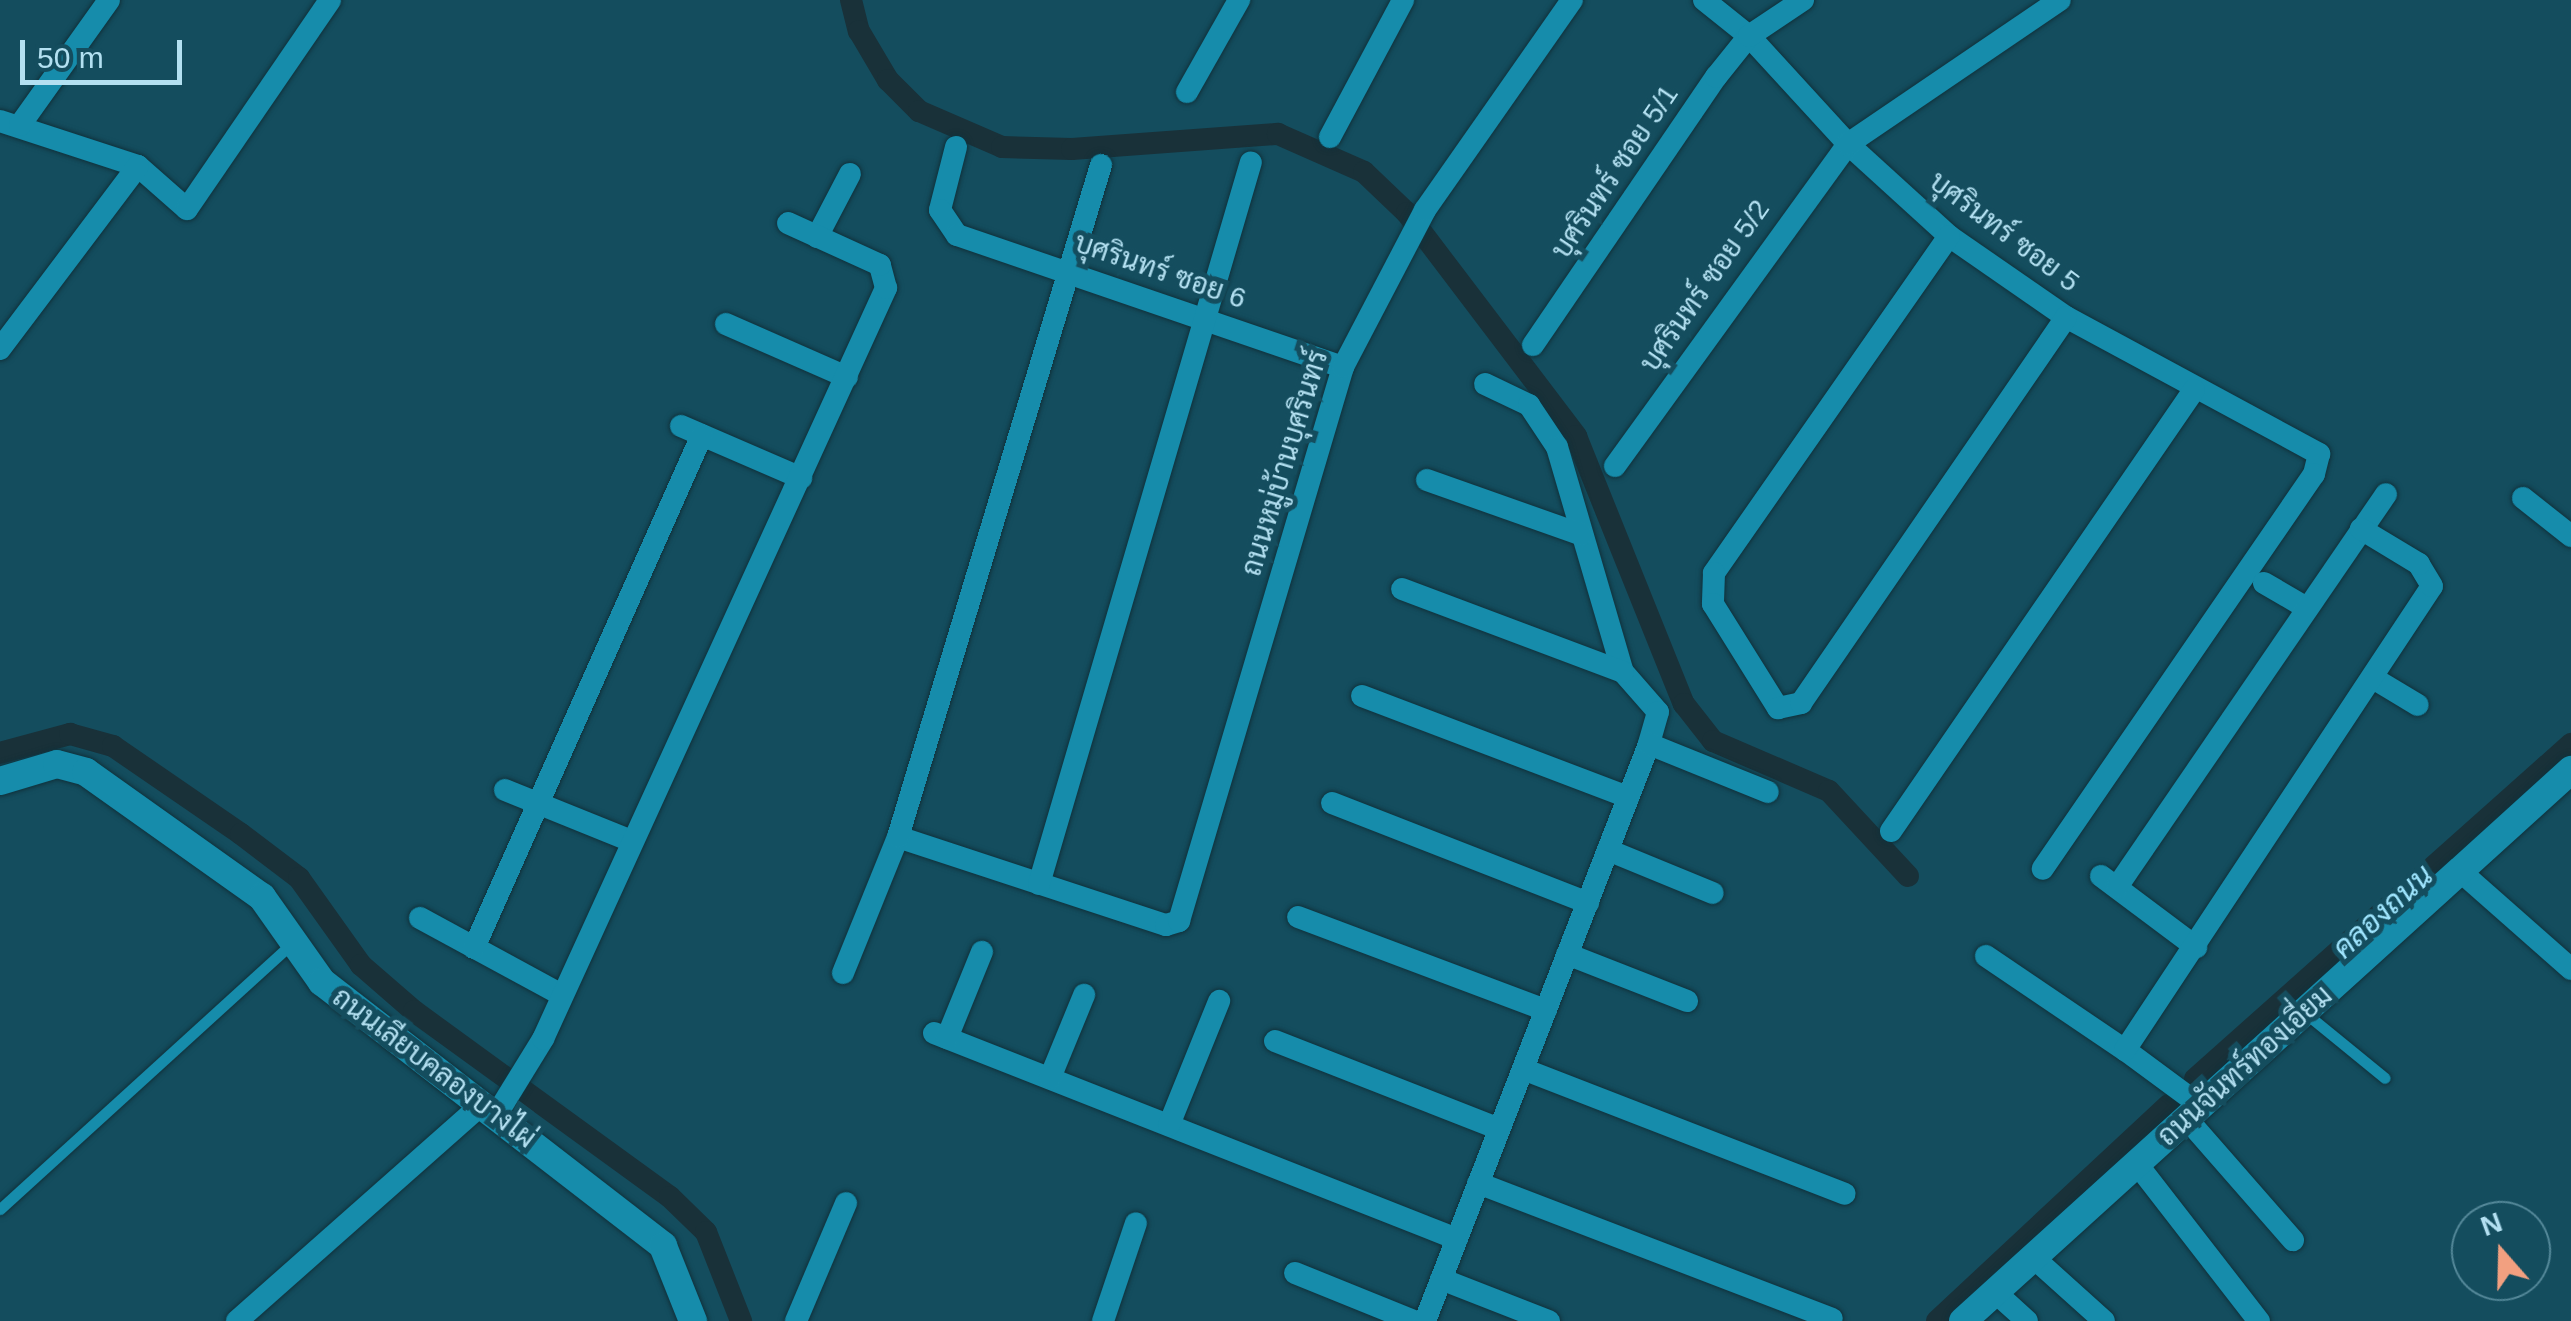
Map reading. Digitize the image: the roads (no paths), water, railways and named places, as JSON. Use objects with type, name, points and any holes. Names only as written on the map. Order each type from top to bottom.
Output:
[{"type":"street","points":[[109,0],[10,122],[138,166],[187,209],[330,0]]},
{"type":"street","points":[[1186,92],[1239,0]]},
{"type":"street","points":[[1330,137],[1402,0]]},
{"type":"street","name":"ถนนหมู่บ้านบุศรินทร์","points":[[1039,884],[1166,925],[1182,915],[1342,367],[1425,210],[1572,0]]},
{"type":"street","name":"บุศรินทร์ ซอย 5","points":[[1704,0],[1749,36],[1848,144],[1949,236],[2066,318],[2194,390],[2315,448],[2321,459],[2043,870]]},
{"type":"street","points":[[1749,36],[1803,0]]},
{"type":"street","name":"บุศรินทร์ ซอย 5/2","points":[[1614,466],[1848,144],[2060,0]]},
{"type":"street","name":"บุศรินทร์ ซอย 5/1","points":[[1533,345],[1749,36]]},
{"type":"street","name":"บุศรินทร์ ซอย 6","points":[[956,146],[940,210],[957,234],[1342,367]]},
{"type":"street","points":[[898,836],[1039,884],[1251,162]]},
{"type":"street","points":[[843,973],[898,836],[1101,164]]},
{"type":"street","points":[[0,350],[138,166]]},
{"type":"street","points":[[817,236],[850,174]]},
{"type":"street","points":[[238,1321],[494,1107],[531,1062],[886,288],[886,271],[788,223]]},
{"type":"street","points":[[1949,236],[1714,573],[1713,604],[1778,708],[1801,703],[2066,318]]},
{"type":"street","points":[[726,324],[847,377]]},
{"type":"street","points":[[1425,1321],[1649,744],[1658,712],[1623,672],[1548,433],[1529,405],[1485,384]]},
{"type":"street","points":[[1891,831],[2194,390]]},
{"type":"street","points":[[474,948],[540,805],[692,431],[800,478]]},
{"type":"street","points":[[1427,480],[1582,535]]},
{"type":"street","points":[[2196,947],[2109,882],[2386,494]]},
{"type":"street","points":[[2523,498],[2571,536]]},
{"type":"street","points":[[2125,1050],[2432,586],[2419,564],[2361,528]]},
{"type":"street","points":[[2264,583],[2307,608]]},
{"type":"street","points":[[1402,590],[1623,672]]},
{"type":"street","points":[[2372,678],[2418,705]]},
{"type":"street","points":[[1362,696],[1628,798]]},
{"type":"street","points":[[1649,744],[1768,792]]},
{"type":"street","name":"ถนนเลียบคลองบางไผ่","points":[[0,781],[57,764],[86,772],[262,897],[322,982],[494,1107],[663,1246],[693,1321]]},
{"type":"street","name":"ถนนจันทร์ทองเอี่ยม","points":[[1963,1321],[2137,1164],[2189,1105],[2304,1012],[2571,770]]},
{"type":"street","points":[[505,790],[631,841]]},
{"type":"street","points":[[1332,803],[1588,903]]},
{"type":"street","points":[[1608,850],[1713,893]]},
{"type":"street","points":[[2460,871],[2571,968]]},
{"type":"street","points":[[1298,917],[1546,1010]]},
{"type":"street","points":[[420,918],[560,994]]},
{"type":"street","points":[[982,952],[940,1035],[1457,1239]]},
{"type":"street","points":[[1568,954],[1687,1001]]},
{"type":"street","points":[[1986,956],[2158,1074],[2189,1105],[2293,1240]]},
{"type":"street","points":[[1050,1078],[1084,995]]},
{"type":"street","points":[[1170,1124],[1219,1001]]},
{"type":"street","points":[[1275,1041],[1499,1129]]},
{"type":"street","points":[[1523,1068],[1845,1194]]},
{"type":"street","points":[[2137,1164],[2259,1321]]},
{"type":"street","points":[[1478,1183],[1832,1319]]},
{"type":"street","points":[[796,1321],[846,1203]]},
{"type":"street","points":[[1103,1321],[1136,1223]]},
{"type":"street","points":[[2034,1258],[2104,1321]]},
{"type":"street","points":[[1295,1273],[1414,1321]]},
{"type":"street","points":[[1441,1279],[1538,1319]]},
{"type":"street","points":[[1995,1292],[2026,1321]]},
{"type":"lane","points":[[0,1209],[294,942]]},
{"type":"lane","points":[[2304,1012],[2385,1078]]},
{"type":"waterway","points":[[851,0],[859,31],[888,80],[919,111],[1002,147],[1072,149],[1278,134],[1364,172],[1407,213],[1576,436],[1684,704],[1713,741],[1829,791],[1908,876]]},
{"type":"waterway","points":[[0,753],[70,734],[113,746],[299,878],[361,965],[414,1011],[670,1197],[706,1232],[741,1321]]},
{"type":"waterway","name":"คลองถนน","points":[[2195,1079],[2571,744]]},
{"type":"waterway","name":"คลองถนน","points":[[1937,1321],[2169,1105]]}]
